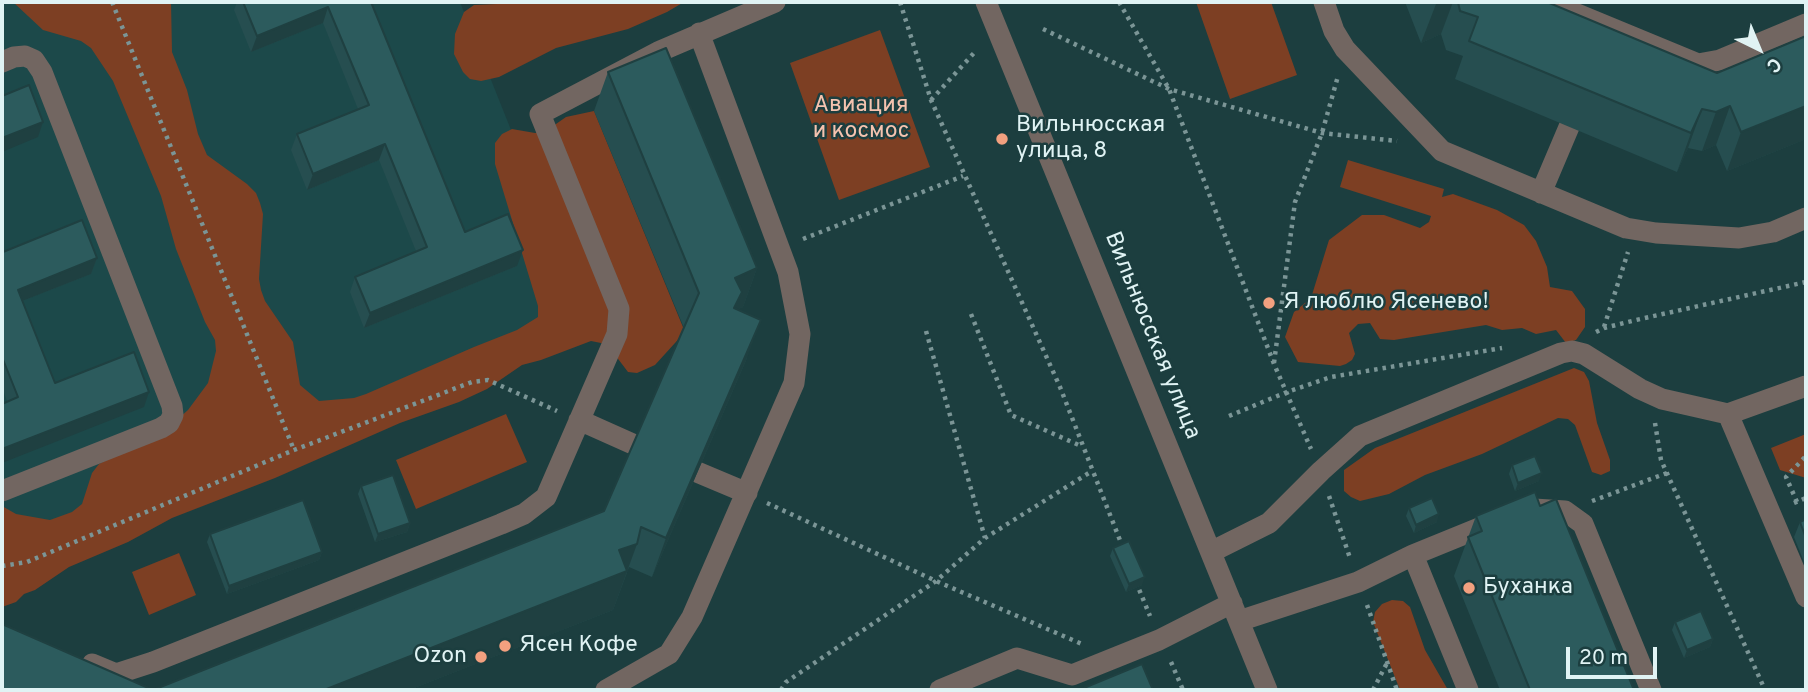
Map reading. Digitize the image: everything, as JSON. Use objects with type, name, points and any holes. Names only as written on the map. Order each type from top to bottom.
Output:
[{"type":"street","points":[[78,658],[116,674],[178,652],[524,514],[546,497],[617,334],[619,309],[540,114],[658,52],[775,2]]},
{"type":"street","name":"Вильнюсская улица","points":[[986,2],[1267,690]]},
{"type":"street","points":[[1324,2],[1334,31],[1345,49],[1442,151],[1636,230],[1739,238],[1773,232],[1806,218]]},
{"type":"street","points":[[1548,2],[1608,34],[1698,64],[1720,60],[1806,24]]},
{"type":"street","points":[[606,690],[669,654],[692,617],[794,383],[800,334],[788,272],[699,33]]},
{"type":"street","points":[[2,62],[24,56],[34,60],[42,72],[172,406],[173,415],[169,423],[160,429],[2,491]]},
{"type":"street","points":[[1541,192],[1569,127]]},
{"type":"street","points":[[1211,552],[1269,523],[1360,436],[1561,353],[1572,351],[1584,354],[1640,389],[1662,399],[1728,414],[1806,386]]},
{"type":"street","points":[[1728,414],[1806,597]]},
{"type":"street","points":[[579,420],[635,445]]},
{"type":"street","points":[[697,472],[747,493]]},
{"type":"street","points":[[940,690],[1017,658],[1072,675],[1235,612],[1358,582],[1413,555],[1530,509],[1566,511],[1583,524],[1651,690]]},
{"type":"street","points":[[1413,555],[1468,690]]},
{"type":"path","points":[[112,2],[294,450]]},
{"type":"path","points":[[900,2],[931,100],[1060,387],[1123,549]]},
{"type":"path","points":[[1119,2],[1169,89],[1274,364],[1321,471],[1397,690]]},
{"type":"path","points":[[1043,29],[1169,89],[1322,133],[1436,145]]},
{"type":"path","points":[[1274,364],[1296,202],[1322,133],[1345,49]]},
{"type":"path","points":[[931,100],[974,53]]},
{"type":"path","points":[[779,248],[963,176]]},
{"type":"path","points":[[1636,230],[1604,328],[1806,282]]},
{"type":"path","points":[[971,314],[1012,415],[1082,446]]},
{"type":"path","points":[[926,331],[985,538]]},
{"type":"path","points":[[1229,416],[1331,377],[1513,346]]},
{"type":"path","points":[[2,566],[27,562],[294,450],[471,382],[488,380],[579,420]]},
{"type":"path","points":[[1662,399],[1655,424],[1661,460],[1765,690]]},
{"type":"path","points":[[1797,502],[1786,477],[1806,456]]},
{"type":"path","points":[[781,690],[786,682],[936,581],[985,538],[1092,471]]},
{"type":"path","points":[[1566,511],[1667,473]]},
{"type":"path","points":[[747,493],[936,581],[1115,659]]},
{"type":"path","points":[[1133,575],[1183,690]]},
{"type":"path","points":[[1373,690],[1388,662]]},
{"type":"shaded area","points":[[2,2],[96,2],[271,433],[2,545]]},
{"type":"shaded area","points":[[127,2],[460,2],[574,288],[570,315],[316,429]]},
{"type":"green space","points":[[13,2],[171,2],[172,52],[187,90],[198,134],[207,155],[256,193],[263,214],[259,279],[261,290],[265,301],[293,342],[300,385],[319,401],[354,398],[366,394],[517,330],[538,317],[538,306],[495,164],[495,143],[502,134],[512,129],[535,133],[546,131],[566,117],[594,111],[685,332],[655,365],[637,373],[628,372],[609,347],[591,341],[522,365],[487,389],[459,402],[400,423],[275,478],[172,518],[128,542],[69,567],[35,590],[24,594],[16,602],[2,607],[2,506],[16,514],[50,520],[72,512],[82,504],[92,473],[99,464],[169,427],[188,410],[208,383],[216,351],[215,340],[205,322],[176,249],[161,196],[113,81],[91,48],[81,41],[43,30]]},
{"type":"green space","points":[[684,2],[628,29],[556,48],[499,77],[481,81],[470,79],[463,72],[454,54],[455,34],[464,12],[474,5]]},
{"type":"green space","points":[[1196,2],[1271,2],[1297,75],[1230,99]]},
{"type":"green space","name":"Авиация и космос","points":[[880,30],[930,167],[839,200],[790,63]]},
{"type":"green space","points":[[1348,160],[1444,189],[1442,197],[1453,194],[1497,210],[1524,225],[1536,241],[1547,267],[1550,287],[1572,291],[1585,309],[1585,327],[1576,340],[1566,343],[1556,330],[1536,334],[1522,328],[1502,330],[1486,325],[1394,340],[1380,339],[1370,323],[1358,324],[1349,333],[1355,354],[1346,364],[1340,366],[1298,362],[1285,337],[1294,312],[1311,298],[1329,240],[1362,215],[1384,215],[1420,228],[1429,222],[1431,216],[1340,187]]},
{"type":"green space","points":[[1574,368],[1584,372],[1589,381],[1597,423],[1610,460],[1610,471],[1601,475],[1592,472],[1575,425],[1568,419],[1558,418],[1482,454],[1425,475],[1389,494],[1360,501],[1344,491],[1344,470],[1375,448]]},
{"type":"green space","points":[[506,414],[527,462],[416,509],[396,460]]},
{"type":"green space","points":[[1806,434],[1806,478],[1780,470],[1771,448]]},
{"type":"green space","points":[[179,553],[196,595],[149,615],[132,572]]},
{"type":"green space","points":[[1392,600],[1403,601],[1410,607],[1425,650],[1448,690],[1400,690],[1373,622],[1375,612],[1382,604]]},
{"type":"building","points":[[243,2],[371,2],[465,232],[508,214],[523,250],[370,313],[355,277],[427,247],[385,144],[313,174],[297,134],[369,105],[328,7],[257,36]]},
{"type":"building","points":[[1458,2],[1547,2],[1717,73],[1806,36],[1806,106],[1741,132],[1730,106],[1716,112],[1702,109],[1691,133],[1469,41],[1478,17],[1460,11]]},
{"type":"building","points":[[666,48],[757,268],[735,278],[742,292],[734,308],[761,320],[666,538],[641,527],[637,544],[619,550],[627,571],[324,690],[153,690],[604,511],[699,293],[608,72]]},
{"type":"building","points":[[29,85],[43,122],[2,138],[2,96]]},
{"type":"building","points":[[82,220],[97,258],[18,290],[55,383],[134,352],[149,392],[2,449],[2,404],[18,397],[2,357],[2,248],[3,252]]},
{"type":"building","points":[[1535,456],[1542,473],[1518,483],[1512,465]]},
{"type":"building","points":[[393,475],[410,523],[378,534],[361,486]]},
{"type":"building","points":[[1535,492],[1540,506],[1556,499],[1634,690],[1530,690],[1468,537],[1482,531],[1476,516]]},
{"type":"building","points":[[1432,498],[1439,514],[1416,525],[1409,508]]},
{"type":"building","points":[[303,500],[322,552],[229,586],[210,534]]},
{"type":"building","points":[[1806,519],[1806,538],[1800,522]]},
{"type":"building","points":[[1129,541],[1145,577],[1129,584],[1113,548]]},
{"type":"building","points":[[1701,611],[1713,639],[1687,650],[1675,622]]},
{"type":"building","points":[[2,624],[153,690],[2,690]]},
{"type":"building","points":[[1142,664],[1153,690],[1079,690]]},
{"type":"place","name":"Вильнюсская улица, 8","points":[[1002,139]]},
{"type":"place","name":"Я люблю Ясенево!","points":[[1269,303]]},
{"type":"place","name":"Буханка","points":[[1469,588]]},
{"type":"place","name":"Ясен Кофе","points":[[505,646]]},
{"type":"place","name":"Ozon","points":[[481,657]]}]
